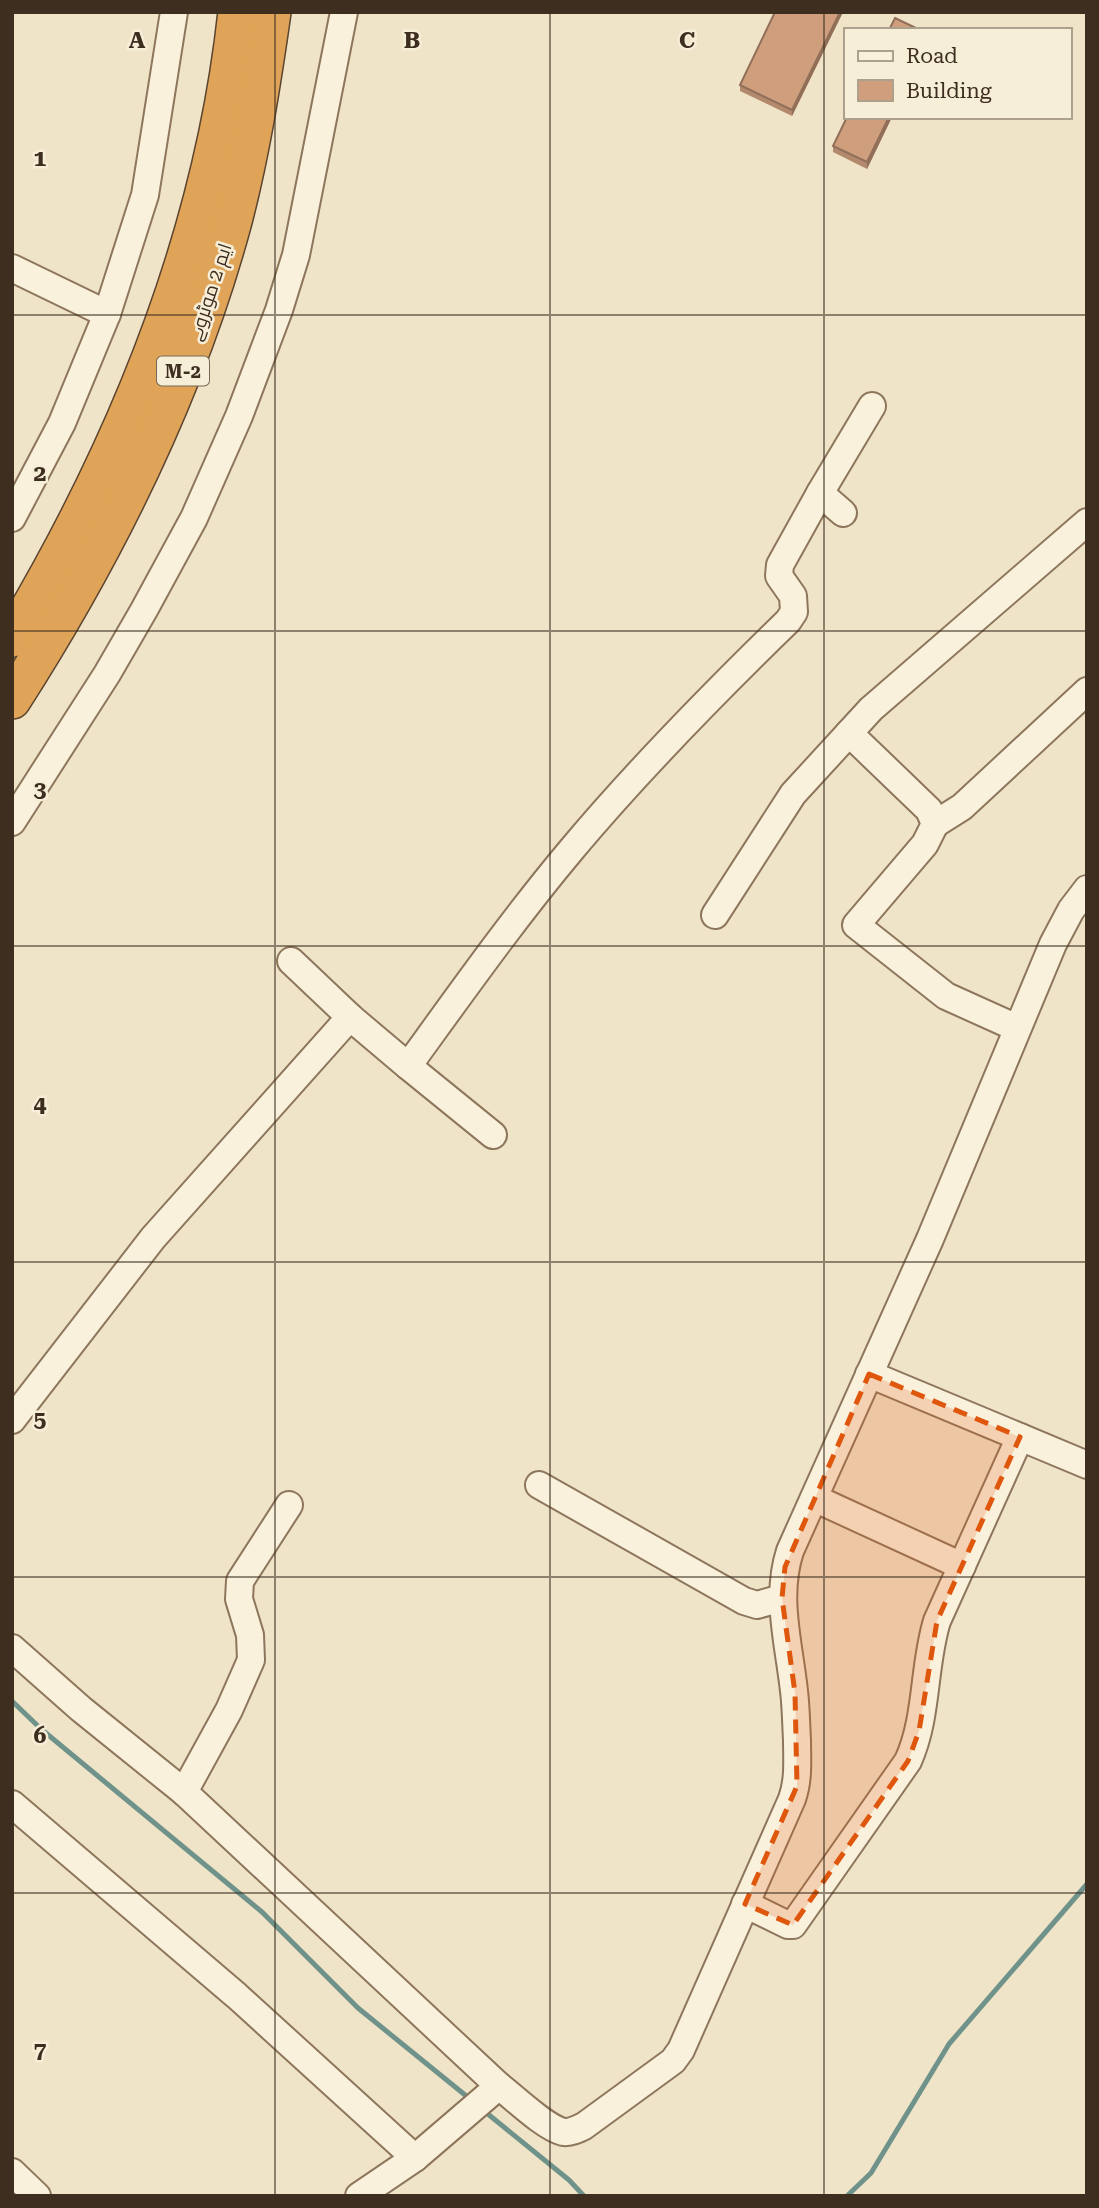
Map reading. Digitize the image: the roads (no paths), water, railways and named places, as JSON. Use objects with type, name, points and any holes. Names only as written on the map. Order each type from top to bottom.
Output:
[{"type":"highway","name":"ایم 2 موٹروے","points":[[12,638],[66,545],[99,478],[148,369],[166,320],[214,148],[233,51],[237,12]]},
{"type":"highway","name":"ایم 2 موٹروے","points":[[12,700],[68,611],[96,560],[155,437],[193,345],[233,219],[258,106],[272,12]]},
{"type":"street","points":[[12,518],[62,423],[107,314],[145,195],[174,12]]},
{"type":"street","points":[[12,822],[107,674],[144,610],[194,518],[239,416],[279,310],[296,255],[344,12]]},
{"type":"street","points":[[12,268],[107,314]]},
{"type":"street","points":[[408,1066],[494,947],[572,849],[720,686],[788,621],[794,612],[793,596],[779,576],[780,565],[872,406]]},
{"type":"street","points":[[820,493],[843,513]]},
{"type":"street","points":[[715,915],[793,794],[871,709],[1087,522]]},
{"type":"street","points":[[1017,1028],[946,996],[856,925],[925,844],[935,824],[962,807],[1087,691]]},
{"type":"street","points":[[849,733],[929,810],[935,824]]},
{"type":"street","points":[[12,1648],[81,1709],[184,1792],[488,2096],[563,2132],[584,2126],[673,2061],[681,2050],[797,1786],[794,1693],[782,1598],[785,1567],[930,1239],[1053,944],[1071,910],[1087,890]]},
{"type":"street","points":[[291,961],[350,1017],[493,1135]]},
{"type":"street","points":[[12,1420],[153,1238],[350,1017]]},
{"type":"street","points":[[869,1374],[1087,1465]]},
{"type":"street","points":[[746,1904],[793,1925],[898,1776],[912,1752],[919,1731],[932,1637],[937,1620],[1020,1437]]},
{"type":"street","points":[[540,1485],[744,1601],[757,1605],[782,1598]]},
{"type":"street","points":[[814,1498],[962,1566]]},
{"type":"street","points":[[184,1792],[229,1710],[251,1660],[250,1635],[239,1599],[240,1581],[289,1505]]},
{"type":"street","points":[[12,1804],[237,1996],[415,2158]]},
{"type":"street","points":[[359,2196],[415,2158],[488,2096]]},
{"type":"street","points":[[12,2172],[37,2196]]},
{"type":"waterway","points":[[12,1701],[41,1729],[262,1912],[358,2008],[470,2099]]},
{"type":"waterway","points":[[847,2196],[871,2173],[949,2044],[1087,1884]]},
{"type":"waterway","points":[[483,2110],[569,2180],[584,2196]]}]
